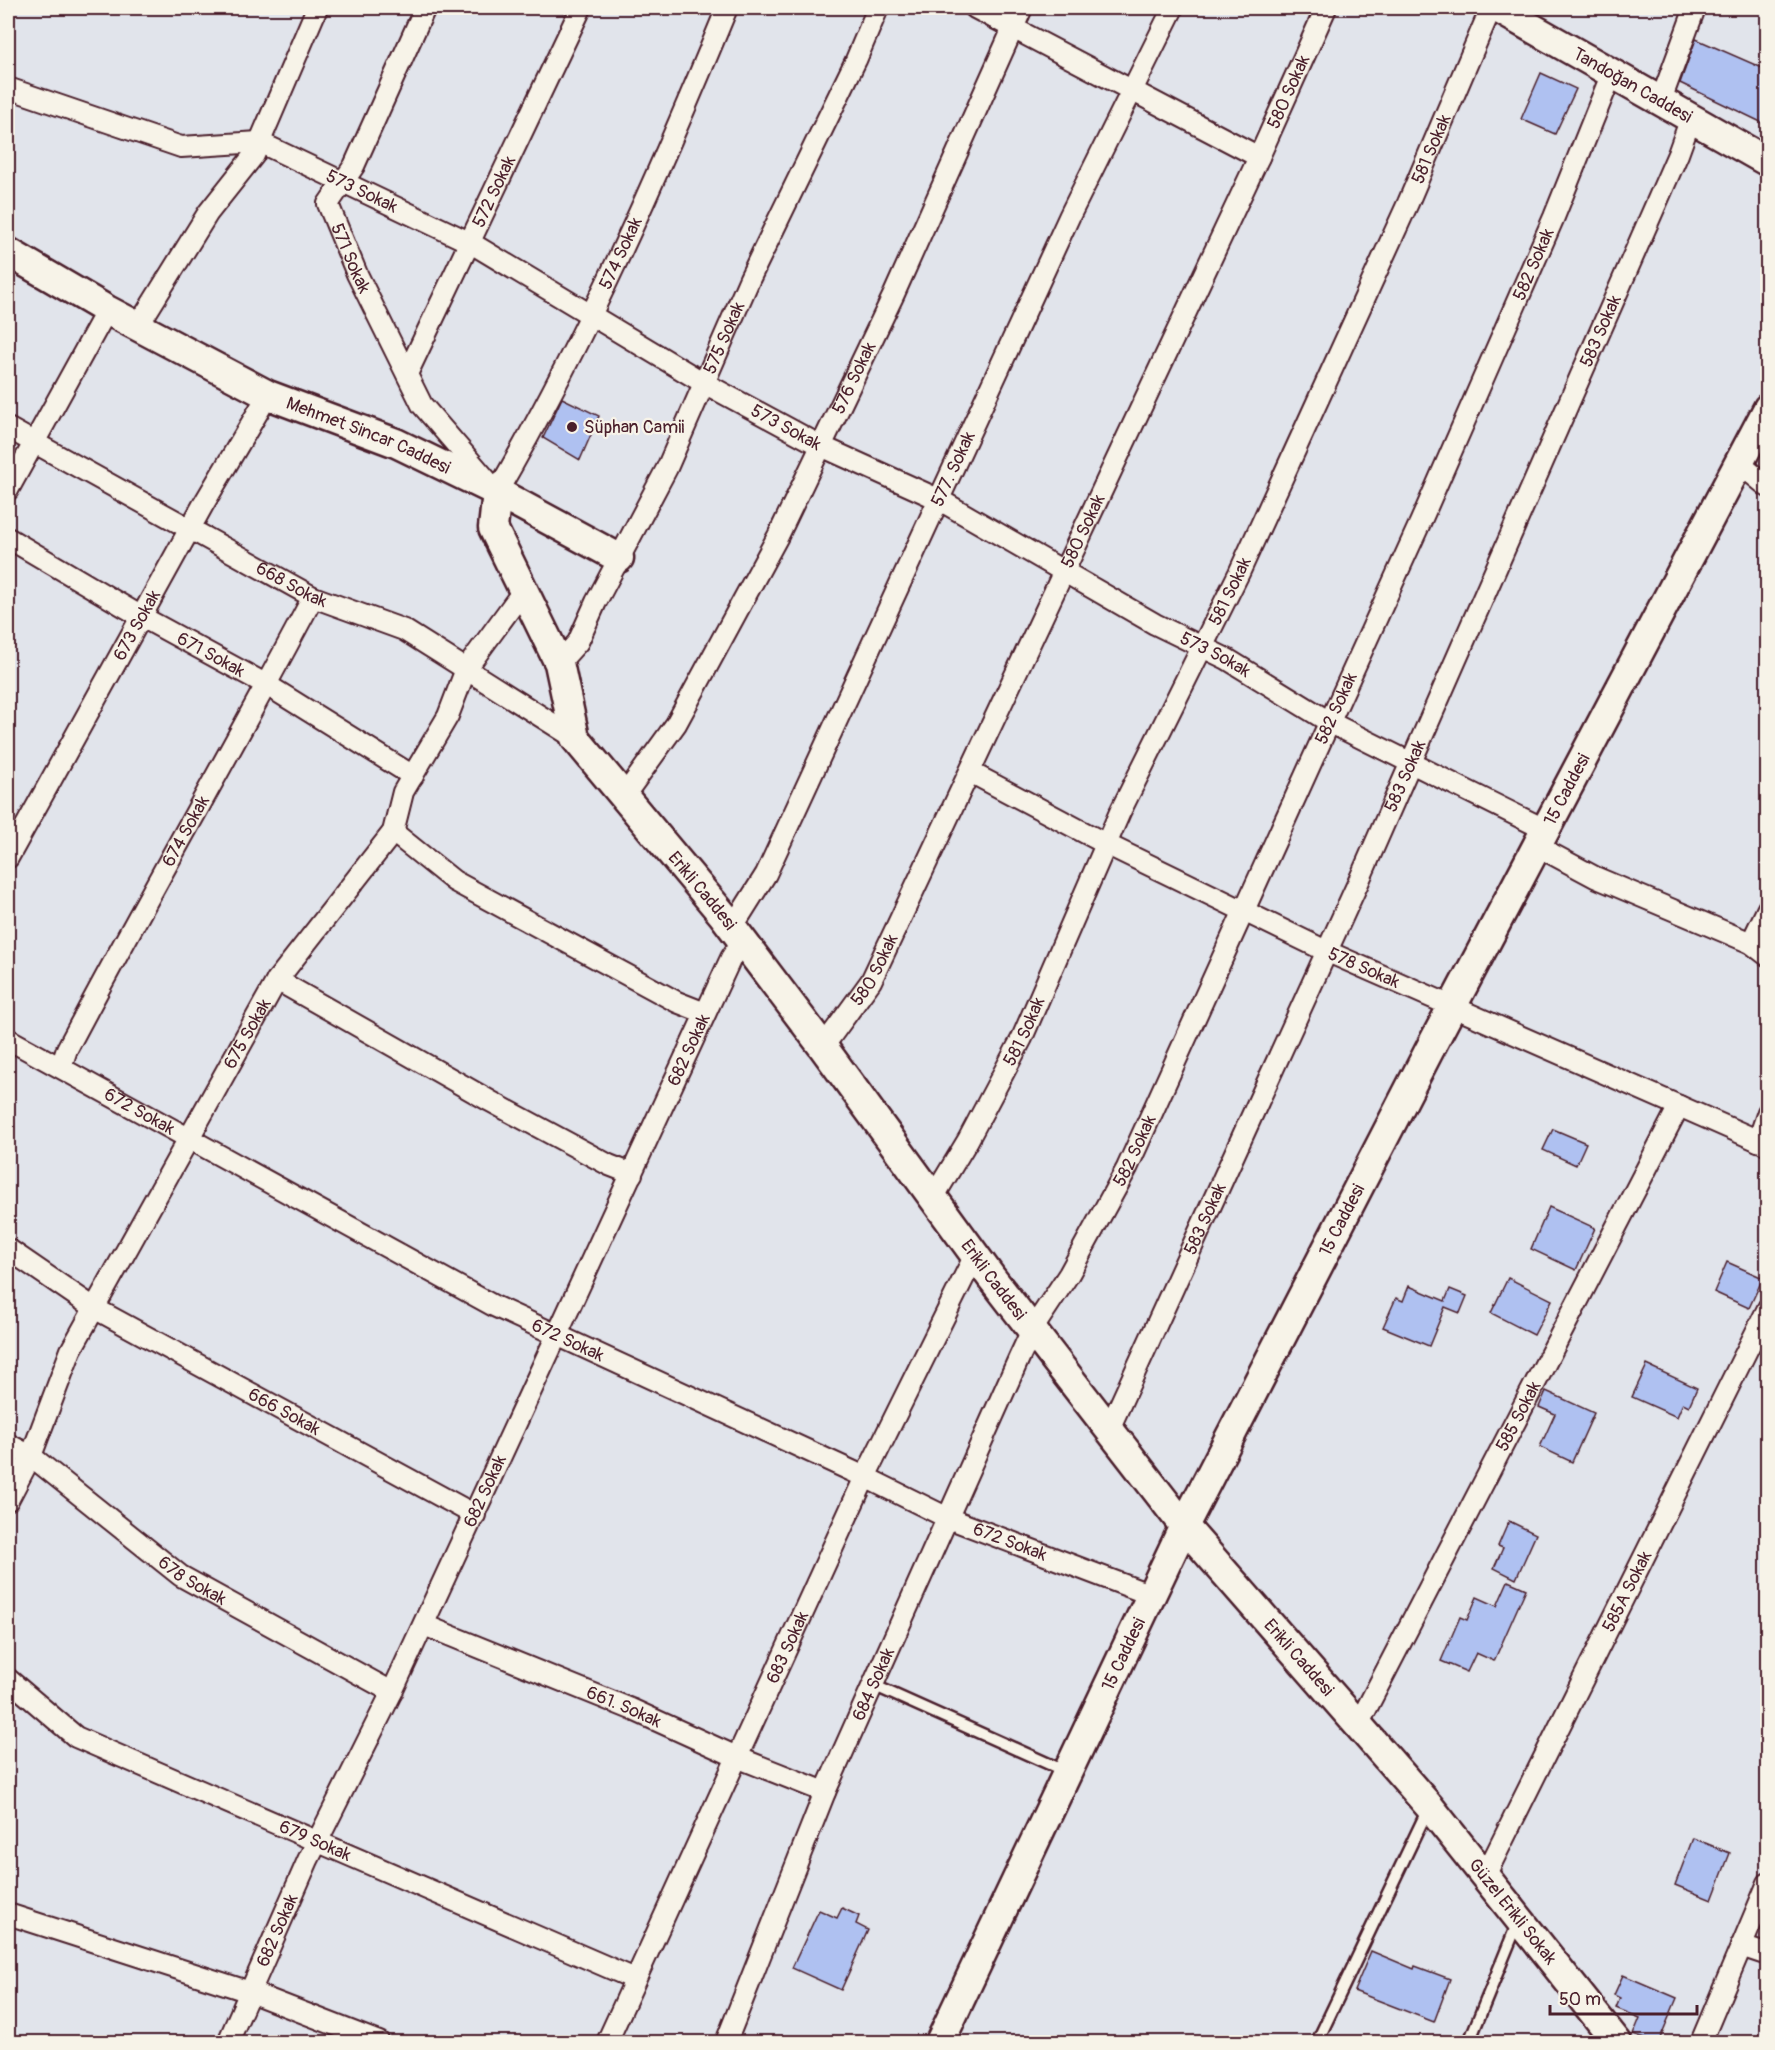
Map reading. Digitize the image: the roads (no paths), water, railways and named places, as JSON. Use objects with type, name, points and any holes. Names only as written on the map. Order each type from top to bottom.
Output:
[{"type":"street","points":[[138,326],[208,213],[254,155],[317,8]]},
{"type":"street","name":"571 Sokak","points":[[425,8],[354,166],[328,204],[357,274],[422,405],[497,492]]},
{"type":"street","name":"572 Sokak","points":[[407,374],[581,8]]},
{"type":"street","name":"574 Sokak","points":[[497,492],[542,414],[593,314],[726,8]]},
{"type":"street","name":"575 Sokak","points":[[560,663],[578,642],[667,468],[750,278],[856,60],[878,8]]},
{"type":"street","points":[[975,8],[1259,157]]},
{"type":"street","name":"576 Sokak","points":[[624,796],[676,724],[778,536],[894,294],[1022,8]]},
{"type":"street","name":"577. Sokak","points":[[737,934],[1070,215],[1173,8]]},
{"type":"street","name":"580 Sokak","points":[[823,1047],[872,981],[1259,157],[1326,8]]},
{"type":"street","points":[[1661,100],[1695,8]]},
{"type":"street","name":"Tandoğan Caddesi","points":[[1507,10],[1767,162]]},
{"type":"street","name":"581 Sokak","points":[[933,1198],[968,1140],[1022,1038],[1106,844],[1239,573],[1403,214],[1507,10]]},
{"type":"street","name":"582 Sokak","points":[[1032,1330],[1069,1274],[1127,1168],[1331,723],[1554,217],[1612,73]]},
{"type":"street","name":"573 Sokak","points":[[8,88],[181,147],[259,142],[471,243],[593,314],[704,383],[821,446],[938,499],[1155,624],[1202,646],[1331,723],[1410,763],[1541,838],[1595,877],[1751,943],[1767,956]]},
{"type":"street","name":"583 Sokak","points":[[1109,1429],[1410,763],[1678,154],[1691,118]]},
{"type":"street","name":"Mehmet Sincar Caddesi","points":[[8,252],[108,310],[268,395],[396,443],[497,492],[619,558]]},
{"type":"street","points":[[8,490],[108,310]]},
{"type":"street","name":"673 Sokak","points":[[8,858],[191,528],[268,395]]},
{"type":"street","name":"15 Caddesi","points":[[940,2043],[1184,1526],[1767,408]]},
{"type":"street","name":"668 Sokak","points":[[8,428],[313,597],[404,630],[575,738]]},
{"type":"street","points":[[1738,463],[1767,487]]},
{"type":"street","points":[[497,492],[493,528],[560,663],[575,738]]},
{"type":"street","name":"671 Sokak","points":[[8,538],[142,617],[267,685],[412,776]]},
{"type":"street","name":"675 Sokak","points":[[8,1500],[31,1456],[71,1350],[277,980],[393,832],[403,792],[448,716],[466,669],[523,591]]},
{"type":"street","name":"674 Sokak","points":[[61,1067],[67,1048],[143,904],[267,685],[313,597]]},
{"type":"street","name":"Erikli Caddesi","points":[[575,738],[737,934],[975,1255],[1184,1526],[1429,1806]]},
{"type":"street","name":"578 Sokak","points":[[970,772],[1106,844],[1326,951],[1763,1143]]},
{"type":"street","points":[[393,832],[454,881],[677,1002],[705,1013]]},
{"type":"street","points":[[1751,943],[1767,908]]},
{"type":"street","name":"682 Sokak","points":[[228,2043],[318,1842],[424,1624],[632,1174],[731,958],[737,934]]},
{"type":"street","points":[[277,980],[510,1112],[609,1165],[632,1174]]},
{"type":"street","name":"672 Sokak","points":[[8,1038],[494,1305],[865,1477],[948,1518],[1151,1595]]},
{"type":"street","name":"585 Sokak","points":[[1358,1725],[1679,1106]]},
{"type":"street","points":[[1763,1143],[1767,1112]]},
{"type":"street","name":"666 Sokak","points":[[8,1249],[94,1308],[475,1515]]},
{"type":"street","name":"683 Sokak","points":[[607,2043],[739,1758],[865,1477],[975,1255]]},
{"type":"street","name":"585A Sokak","points":[[1485,1876],[1767,1310]]},
{"type":"street","name":"684 Sokak","points":[[726,2043],[825,1792],[1032,1330]]},
{"type":"street","name":"678 Sokak","points":[[8,1444],[31,1456],[181,1576],[392,1692]]},
{"type":"street","name":"661. Sokak","points":[[424,1624],[631,1709],[739,1758],[825,1792]]},
{"type":"street","name":"679 Sokak","points":[[8,1679],[76,1737],[635,1979]]},
{"type":"street","name":"Güzel Erikli Sokak","points":[[1429,1806],[1617,2043]]},
{"type":"street","points":[[1701,2043],[1767,1883]]},
{"type":"street","points":[[8,1914],[250,1992],[380,2043]]},
{"type":"street","points":[[1741,1946],[1767,1955]]},
{"type":"lane","points":[[873,1685],[1068,1772]]},
{"type":"lane","points":[[1317,2043],[1429,1806]]},
{"type":"lane","points":[[1469,2043],[1519,1919]]},
{"type":"place","name":"Süphan Camii","points":[[572,427]]}]
